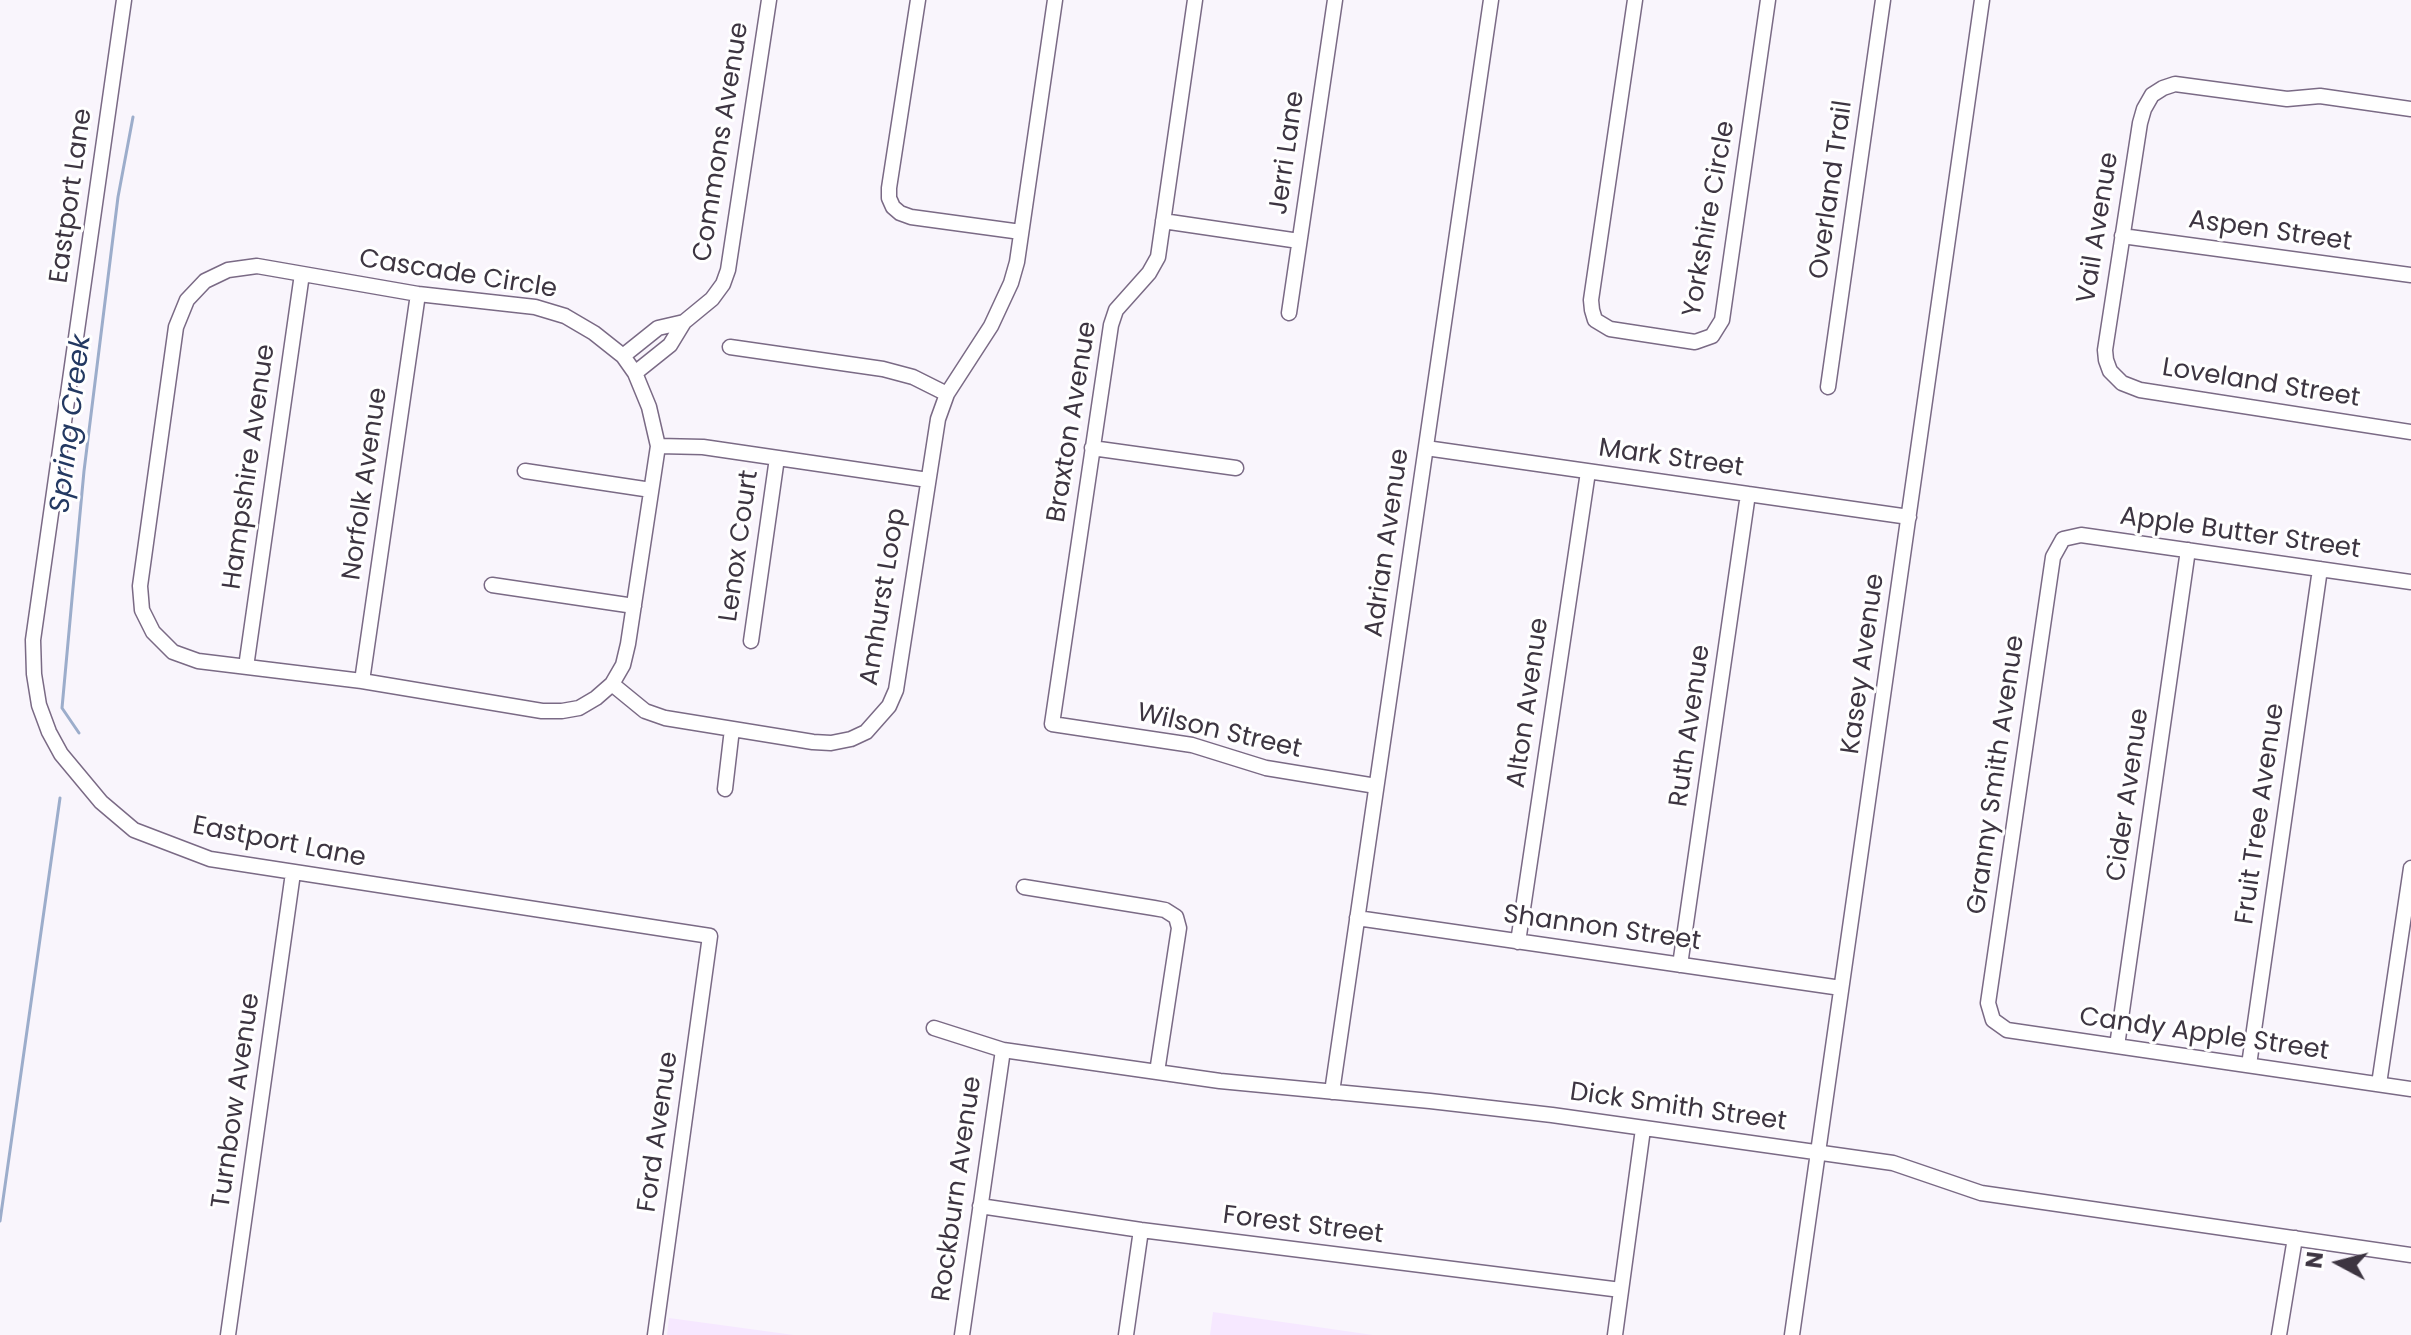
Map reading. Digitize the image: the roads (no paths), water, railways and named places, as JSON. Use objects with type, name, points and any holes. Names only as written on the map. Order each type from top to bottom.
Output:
[{"type":"street","name":"Eastport Lane","points":[[124,0],[33,640],[39,705],[61,754],[101,802],[134,830],[210,859],[710,936]]},
{"type":"street","name":"Commons Avenue","points":[[635,373],[670,345],[684,322],[712,299],[723,284],[728,270],[769,0]]},
{"type":"street","points":[[918,0],[889,198],[893,207],[911,217],[1021,232]]},
{"type":"street","name":"Amhurst Loop","points":[[612,684],[645,711],[665,718],[831,743],[866,732],[889,706],[896,690],[938,419],[947,394],[1003,303],[1017,262],[1055,0]]},
{"type":"street","name":"Braxton Avenue","points":[[1052,724],[1111,325],[1116,310],[1149,273],[1158,257],[1195,0]]},
{"type":"street","name":"Jerri Lane","points":[[1289,313],[1335,0]]},
{"type":"street","name":"Adrian Avenue","points":[[1332,1092],[1491,0]]},
{"type":"street","name":"Yorkshire Circle","points":[[1635,0],[1592,310],[1595,320],[1610,329],[1695,342],[1712,336],[1722,320],[1768,0]]},
{"type":"street","name":"Overland Trail","points":[[1828,387],[1883,0]]},
{"type":"street","name":"Kasey Avenue","points":[[1792,1335],[1982,0]]},
{"type":"street","name":"Vail Avenue","points":[[2110,371],[2105,350],[2122,236],[2140,123],[2152,95],[2175,84],[2287,99],[2320,96],[2411,109]]},
{"type":"street","points":[[1163,221],[1299,241]]},
{"type":"street","name":"Aspen Street","points":[[2122,236],[2411,275]]},
{"type":"street","name":"Cascade Circle","points":[[257,266],[418,294],[535,307],[565,316],[594,333],[623,356],[635,373],[649,407],[658,446],[623,665],[612,684],[579,708],[542,711],[362,681],[198,661],[173,652],[153,632],[142,610],[140,586],[176,327],[187,300],[205,281],[228,270],[257,266]]},
{"type":"street","name":"Hampshire Avenue","points":[[246,667],[302,274]]},
{"type":"street","name":"Norfolk Avenue","points":[[362,681],[418,294]]},
{"type":"street","name":"Commons Avenue","points":[[623,356],[658,328],[684,322]]},
{"type":"street","points":[[730,347],[883,369],[913,377],[947,394]]},
{"type":"street","name":"Loveland Street","points":[[2110,371],[2122,383],[2140,390],[2411,432]]},
{"type":"street","name":"Amhurst Loop","points":[[658,446],[703,447],[928,480]]},
{"type":"street","points":[[1092,448],[1236,468]]},
{"type":"street","name":"Mark Street","points":[[1426,448],[1909,517]]},
{"type":"street","name":"Lenox Court","points":[[751,641],[777,458]]},
{"type":"street","points":[[525,471],[651,490]]},
{"type":"street","name":"Alton Avenue","points":[[1518,942],[1588,472]]},
{"type":"street","name":"Ruth Avenue","points":[[1680,965],[1748,494]]},
{"type":"street","name":"Apple Butter Street","points":[[2063,539],[2081,535],[2411,582]]},
{"type":"street","name":"Granny Smith Avenue","points":[[1993,1020],[1988,1003],[2053,557],[2063,539]]},
{"type":"street","name":"Cider Avenue","points":[[2117,1046],[2188,550]]},
{"type":"street","name":"Fruit Tree Avenue","points":[[2249,1065],[2320,569]]},
{"type":"street","points":[[492,585],[634,606]]},
{"type":"street","name":"Wilson Street","points":[[1052,724],[1192,745],[1266,768],[1376,786]]},
{"type":"street","points":[[725,789],[732,729]]},
{"type":"street","points":[[2379,1084],[2411,868]]},
{"type":"street","name":"Turnbow Avenue","points":[[228,1335],[293,873]]},
{"type":"street","points":[[1024,887],[1159,909],[1176,917],[1179,928],[1157,1072]]},
{"type":"street","name":"Shannon Street","points":[[1357,918],[1841,988]]},
{"type":"street","name":"Ford Avenue","points":[[655,1335],[710,936]]},
{"type":"street","name":"Candy Apple Street","points":[[1993,1020],[2007,1030],[2411,1089]]},
{"type":"street","name":"Dick Smith Street","points":[[934,1028],[1003,1050],[1157,1072],[1236,1083],[1491,1108],[1818,1152],[1907,1166],[1981,1193],[2411,1255]]},
{"type":"street","name":"Rockburn Avenue","points":[[962,1335],[1003,1050]]},
{"type":"street","points":[[1615,1335],[1643,1129]]},
{"type":"street","name":"Forest Street","points":[[980,1206],[1141,1230],[1621,1290]]},
{"type":"street","points":[[1126,1335],[1141,1230]]},
{"type":"street","points":[[2279,1335],[2295,1238]]},
{"type":"waterway","name":"Spring Creek","points":[[79,733],[62,708],[84,471],[118,197],[133,117]]},
{"type":"waterway","name":"Spring Creek","points":[[0,1221],[60,798]]}]
